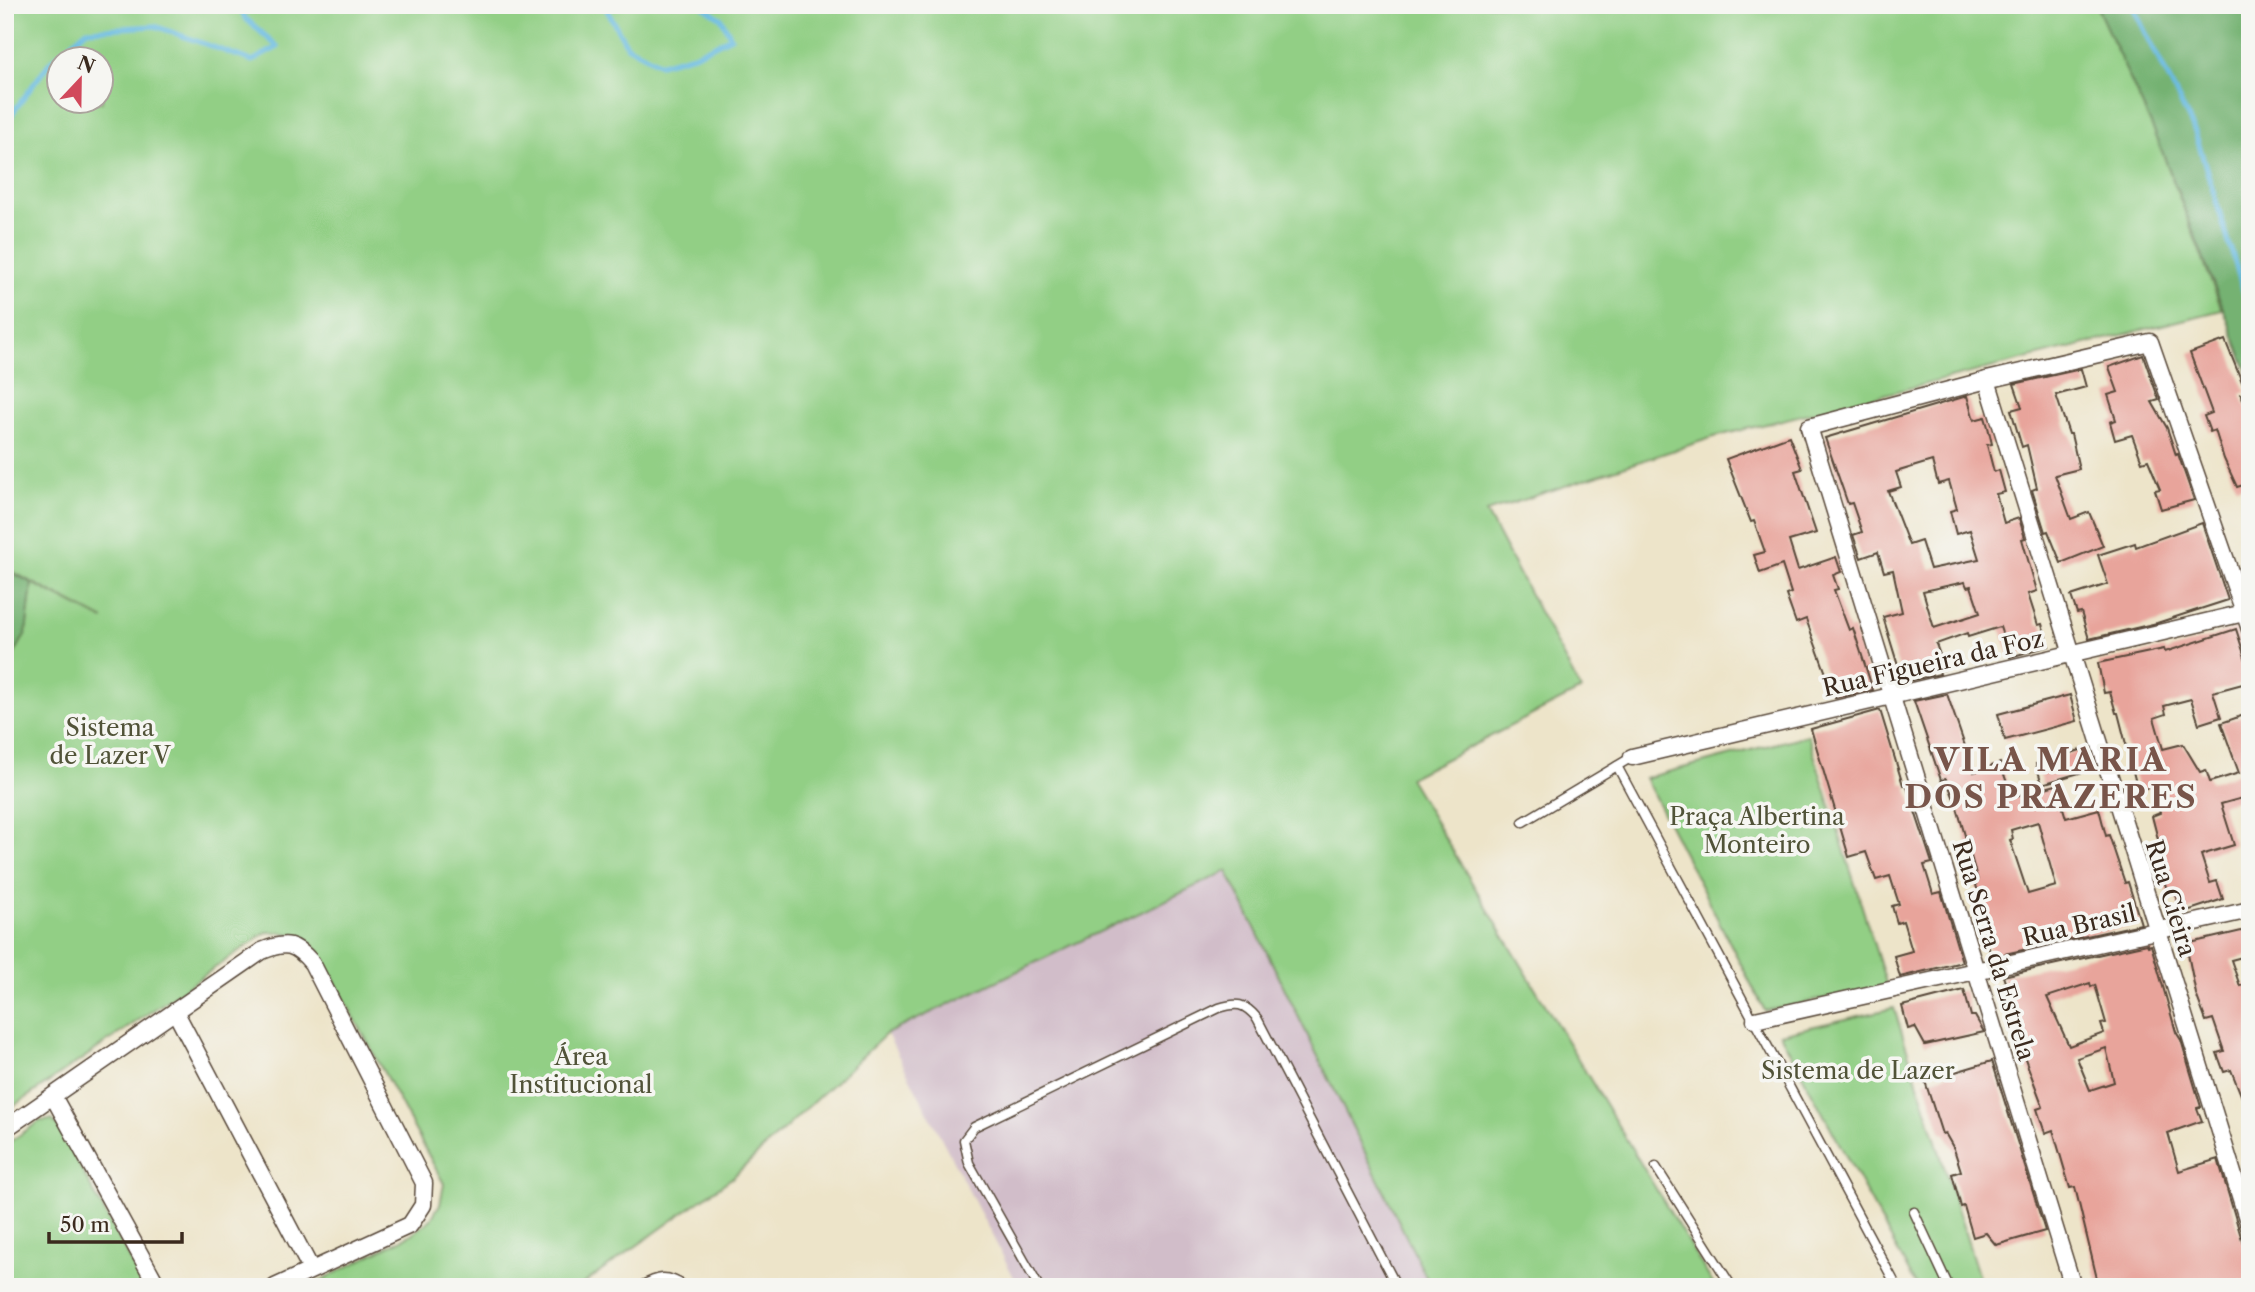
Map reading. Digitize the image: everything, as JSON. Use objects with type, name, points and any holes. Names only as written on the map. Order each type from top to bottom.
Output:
[{"type":"street","points":[[1987,380],[2150,342],[2247,621]]},
{"type":"street","name":"Rua Serra da Estrela","points":[[1987,380],[1809,427],[2073,1287]]},
{"type":"street","name":"Rua Cieira","points":[[1987,380],[2250,1228]]},
{"type":"street","name":"Rua Figueira da Foz","points":[[1632,757],[2072,654],[2247,621]]},
{"type":"street","name":"Rua Brasil","points":[[1755,1020],[2250,910]]},
{"type":"street","points":[[5,1129],[262,951],[277,944],[291,945],[301,950],[312,963],[424,1183],[424,1205],[410,1225],[275,1287]]},
{"type":"street","points":[[175,1012],[311,1269]]},
{"type":"street","points":[[53,1096],[158,1287]]},
{"type":"lane","points":[[1524,822],[1632,757]]},
{"type":"lane","points":[[1617,766],[1897,1287]]},
{"type":"lane","points":[[1039,1287],[969,1163],[964,1140],[974,1127],[1219,1008],[1235,1003],[1246,1006],[1257,1018],[1397,1287]]},
{"type":"lane","points":[[1656,1167],[1732,1287]]},
{"type":"lane","points":[[1914,1212],[1949,1287]]},
{"type":"lane","points":[[639,1287],[654,1279],[673,1277],[686,1287]]},
{"type":"shaded area","points":[[1227,871],[1431,1287],[1019,1287],[887,1034]]},
{"type":"green space","points":[[5,5],[2096,5],[2155,133],[2222,310],[1714,437],[1486,512],[1581,690],[1409,778],[1715,1287],[1431,1287],[1227,871],[886,1034],[733,1177],[579,1287],[308,1287],[414,1233],[431,1219],[440,1204],[444,1184],[321,956],[304,938],[267,932],[5,1112],[5,670],[26,633],[32,583],[104,620],[5,568]]},
{"type":"green space","points":[[2096,5],[2250,5],[2250,378],[2155,133]]},
{"type":"green space","points":[[5,569],[32,583],[26,633],[5,671]]},
{"type":"green space","name":"Praça Albertina Monteiro","points":[[1808,735],[1887,986],[1765,1011],[1645,778]]},
{"type":"green space","name":"Sistema de Lazer","points":[[1894,1008],[1982,1287],[1917,1287],[1780,1034]]},
{"type":"green space","points":[[52,1120],[59,1128],[145,1287],[5,1287],[5,1145],[40,1121]]},
{"type":"building","points":[[2225,340],[2246,392],[2241,394],[2250,417],[2250,483],[2237,487],[2215,430],[2210,432],[2204,416],[2212,413],[2190,353]]},
{"type":"building","points":[[2143,355],[2159,400],[2152,402],[2167,428],[2194,500],[2161,509],[2155,490],[2160,489],[2148,460],[2142,462],[2132,435],[2115,440],[2110,422],[2116,420],[2108,395],[2118,392],[2109,367]]},
{"type":"building","points":[[2081,369],[2086,387],[2056,395],[2071,434],[2079,469],[2055,475],[2071,519],[2089,512],[2103,546],[2061,563],[2048,531],[2045,532],[2032,490],[2037,488],[2027,445],[2022,447],[2011,410],[2022,407],[2014,384]]},
{"type":"building","points":[[1967,396],[1974,420],[1985,417],[1988,427],[1992,444],[1987,445],[1994,472],[1999,470],[2005,492],[1996,494],[2004,523],[2019,518],[2025,538],[2022,539],[2037,591],[2028,594],[2038,625],[2042,624],[2049,646],[2010,657],[2000,627],[1968,637],[1967,633],[1936,644],[1945,669],[1939,671],[1940,674],[1903,682],[1883,617],[1902,612],[1893,570],[1884,572],[1878,552],[1861,558],[1853,535],[1862,532],[1852,503],[1848,504],[1825,438]],"holes":[[[1932,461],[1938,484],[1949,481],[1957,509],[1950,511],[1956,534],[1970,530],[1979,559],[1930,569],[1921,541],[1909,545],[1888,491],[1901,487],[1896,472]],[[1965,582],[1967,587],[1971,586],[1980,613],[1934,628],[1923,591]]]},
{"type":"building","points":[[1789,436],[1802,469],[1795,471],[1816,533],[1789,541],[1798,570],[1836,557],[1841,572],[1833,575],[1838,589],[1834,590],[1849,630],[1853,628],[1873,690],[1835,698],[1806,619],[1796,623],[1786,595],[1791,593],[1782,565],[1760,573],[1754,555],[1765,552],[1726,459]]},
{"type":"building","points":[[2202,523],[2228,600],[2157,623],[2089,639],[2081,612],[2077,613],[2071,596],[2108,584],[2098,555],[2135,543],[2136,547]]},
{"type":"building","points":[[2236,629],[2250,673],[2250,682],[2213,692],[2221,717],[2199,724],[2191,699],[2164,706],[2166,714],[2154,718],[2163,749],[2183,744],[2200,772],[2206,770],[2210,782],[2239,773],[2221,723],[2250,713],[2250,796],[2221,804],[2234,845],[2201,855],[2210,883],[2217,881],[2223,899],[2181,913],[2174,891],[2168,893],[2161,871],[2166,870],[2152,816],[2160,813],[2151,787],[2138,791],[2118,713],[2110,692],[2104,693],[2098,663],[2164,649],[2165,652]]},
{"type":"building","points":[[1947,694],[1974,772],[2000,763],[2012,797],[2056,785],[2066,818],[2099,809],[2106,836],[2109,835],[2125,883],[2128,882],[2141,924],[1991,957],[1980,908],[1983,907],[1975,882],[1978,881],[1956,804],[1946,779],[1941,780],[1914,701]],"holes":[[[2038,822],[2056,886],[2028,894],[2010,840],[2013,839],[2011,830]]]},
{"type":"building","points":[[2070,695],[2077,721],[2005,740],[1998,714]]},
{"type":"building","points":[[1880,710],[1903,785],[1906,784],[1932,863],[1924,865],[1933,894],[1941,892],[1962,962],[1900,977],[1894,956],[1912,951],[1903,921],[1897,923],[1892,906],[1899,904],[1890,876],[1876,880],[1866,852],[1849,857],[1811,729]]},
{"type":"building","points":[[2090,747],[2096,768],[2042,784],[2036,764]]},
{"type":"building","points":[[2250,929],[2250,955],[2231,960],[2240,986],[2250,983],[2249,1115],[2231,1070],[2224,1072],[2217,1053],[2224,1051],[2213,1019],[2206,1021],[2196,994],[2186,944]]},
{"type":"building","points":[[2151,945],[2201,1107],[2197,1108],[2202,1121],[2168,1133],[2179,1171],[2218,1159],[2250,1267],[2250,1279],[2221,1287],[2099,1287],[2075,1187],[2070,1188],[2053,1130],[2045,1133],[2037,1109],[2043,1107],[2010,1018],[2016,1016],[2003,976]],"holes":[[[2090,983],[2091,987],[2095,985],[2106,1023],[2101,1024],[2104,1033],[2069,1046],[2047,997]],[[2106,1048],[2114,1082],[2090,1090],[2077,1058]]]},
{"type":"building","points":[[1964,990],[1971,1016],[1975,1016],[1984,1032],[1925,1045],[1915,1027],[1908,1029],[1902,1006]]},
{"type":"building","points":[[1992,1061],[2045,1231],[1996,1245],[1986,1233],[1973,1237],[1952,1174],[1961,1171],[1954,1149],[1945,1133],[1942,1134],[1925,1081]]},
{"type":"waterway","points":[[5,127],[50,62],[87,30],[155,26],[252,61],[278,47],[245,18],[239,5]]},
{"type":"waterway","points":[[604,5],[627,46],[660,64],[694,55],[731,37],[721,18],[701,5]]},
{"type":"waterway","points":[[2132,5],[2195,132],[2250,312]]},
{"type":"district","name":"VILA MARIA DOS PRAZERES","points":[[2051,778]]},
{"type":"park label","name":"Sistema de Lazer V","points":[[110,741]]},
{"type":"park label","name":"Área Institucional","points":[[581,1070]]}]
